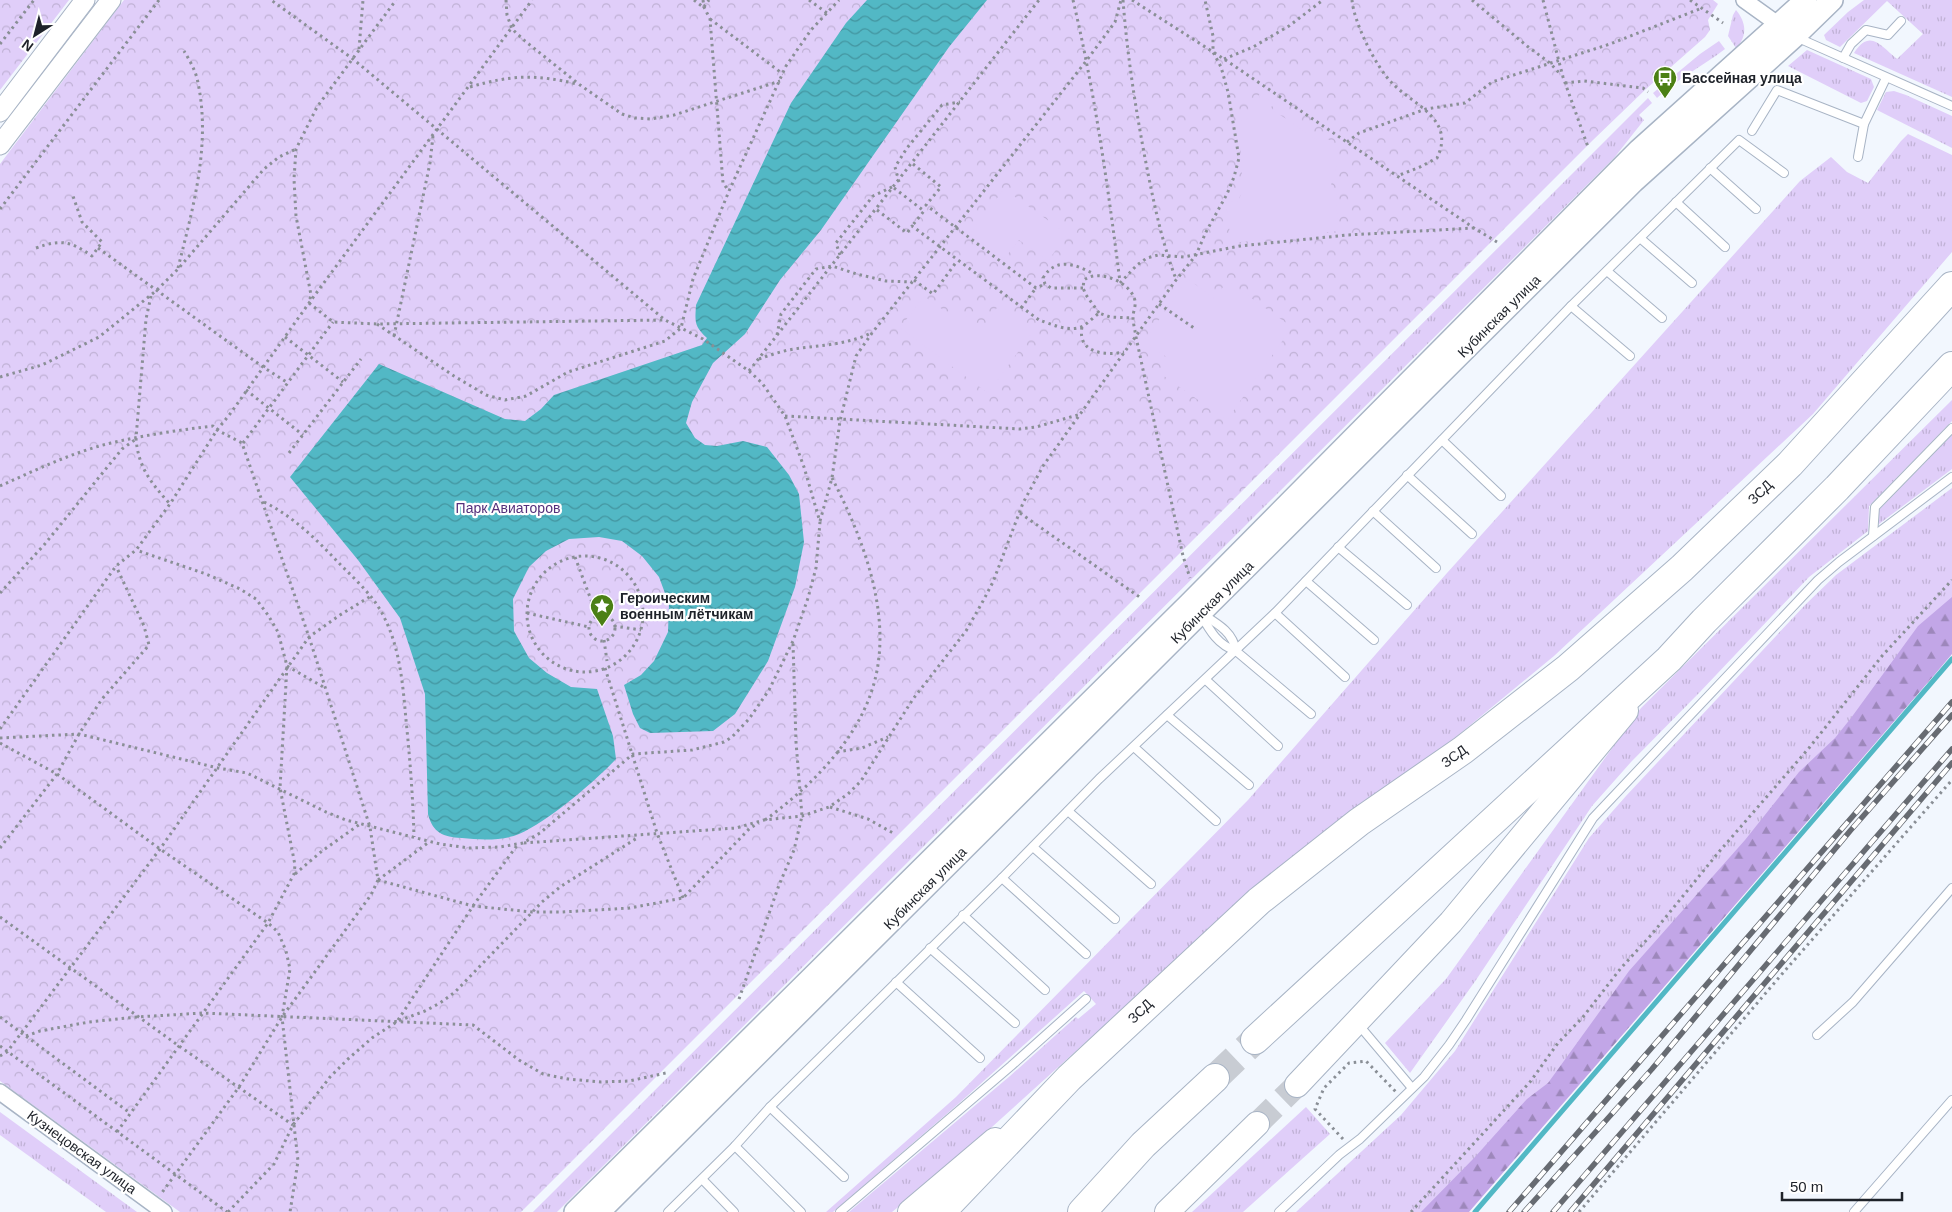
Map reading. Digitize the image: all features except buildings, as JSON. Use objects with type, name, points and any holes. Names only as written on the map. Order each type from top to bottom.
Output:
[{"type":"highway","name":"ЗСД","points":[[942,1212],[1070,1078],[1260,901],[1360,822],[1463,750],[1568,668],[1682,568],[1790,464],[1952,286]]},
{"type":"highway","points":[[1255,1040],[1669,659],[1704,621],[1837,488],[1952,366]]},
{"type":"highway","points":[[1082,1212],[1143,1145],[1215,1078]]},
{"type":"main road","name":"Кубинская улица","points":[[1787,31],[1806,0]]},
{"type":"main road","name":"Кубинская улица","points":[[599,1212],[1195,608],[1620,169],[1665,126],[1787,31],[1832,0]]},
{"type":"main road","name":"Кубинская улица","points":[[575,1212],[1195,608]]},
{"type":"main road","points":[[1297,1085],[1451,922],[1669,659]]},
{"type":"main road","points":[[910,1212],[1070,1078]]},
{"type":"main road","points":[[1167,1212],[1257,1124]]},
{"type":"street","points":[[0,112],[85,0]]},
{"type":"street","points":[[0,145],[111,0]]},
{"type":"street","points":[[1744,0],[1787,31]]},
{"type":"street","name":"Кузнецовская улица","points":[[0,1092],[159,1208]]},
{"type":"lane","points":[[1843,58],[1851,44],[1866,30],[1888,34],[1901,22]]},
{"type":"lane","points":[[1787,31],[1886,78],[1952,106]]},
{"type":"lane","points":[[1858,157],[1864,124],[1886,78]]},
{"type":"lane","points":[[1752,131],[1778,90],[1864,124]]},
{"type":"lane","points":[[668,1212],[1068,811],[1275,613],[1571,306],[1739,140],[1784,173]]},
{"type":"lane","points":[[1710,168],[1756,210]]},
{"type":"lane","points":[[1676,202],[1725,247]]},
{"type":"lane","points":[[1640,238],[1692,283]]},
{"type":"lane","points":[[1607,271],[1662,318]]},
{"type":"lane","points":[[1940,310],[1952,297]]},
{"type":"lane","points":[[1571,306],[1630,356]]},
{"type":"lane","points":[[1873,536],[1875,507],[1952,428]]},
{"type":"lane","points":[[1442,440],[1501,496]]},
{"type":"lane","points":[[1407,475],[1472,534]]},
{"type":"lane","points":[[1279,1212],[1402,1099],[1449,1045],[1593,818],[1818,580],[1952,477]]},
{"type":"lane","points":[[1373,511],[1436,568]]},
{"type":"lane","points":[[1338,547],[1407,605]]},
{"type":"lane","points":[[1306,581],[1374,640]]},
{"type":"lane","points":[[1195,608],[1220,625],[1234,640],[1236,651]]},
{"type":"lane","points":[[1195,608],[1211,633],[1225,647],[1236,651],[1311,714]]},
{"type":"lane","points":[[1275,613],[1345,677]]},
{"type":"lane","points":[[1206,680],[1278,746]]},
{"type":"lane","points":[[1167,715],[1248,785]]},
{"type":"lane","points":[[1134,747],[1216,821]]},
{"type":"lane","points":[[1068,811],[1151,884]]},
{"type":"lane","points":[[1033,847],[1115,919]]},
{"type":"lane","points":[[1002,878],[1086,954]]},
{"type":"lane","points":[[1817,1035],[1854,1002],[1952,888]]},
{"type":"lane","points":[[963,915],[1045,990]]},
{"type":"lane","points":[[930,948],[1015,1023]]},
{"type":"lane","points":[[896,982],[980,1058]]},
{"type":"lane","points":[[840,1212],[1011,1066],[1086,999]]},
{"type":"lane","points":[[1357,1022],[1412,1088]]},
{"type":"lane","points":[[1854,1212],[1952,1100]]},
{"type":"lane","points":[[770,1108],[844,1177]]},
{"type":"lane","points":[[735,1146],[801,1212]]},
{"type":"lane","points":[[702,1179],[734,1212]]},
{"type":"path","points":[[0,44],[34,0]]},
{"type":"path","points":[[0,209],[159,0]]},
{"type":"path","points":[[271,0],[353,59],[666,320],[703,339],[749,371],[762,383],[785,416],[813,494],[820,522]]},
{"type":"path","points":[[359,50],[363,0]]},
{"type":"path","points":[[309,302],[311,295],[296,216],[294,179],[296,149],[318,107],[396,0]]},
{"type":"path","points":[[506,0],[512,29],[540,55],[622,114],[635,118],[651,120],[659,118],[780,81]]},
{"type":"path","points":[[0,729],[116,566],[136,550],[170,504],[216,430],[532,0]]},
{"type":"path","points":[[694,0],[704,8]]},
{"type":"path","points":[[703,0],[704,8],[710,20],[723,183],[729,191]]},
{"type":"path","points":[[704,8],[709,0]]},
{"type":"path","points":[[809,0],[827,13]]},
{"type":"path","points":[[377,324],[454,376],[486,395],[505,400],[526,396],[568,372],[665,341],[681,328],[693,279],[729,191],[783,74],[812,30],[839,0]]},
{"type":"path","points":[[749,371],[913,164],[1039,0]]},
{"type":"path","points":[[1073,0],[1087,60],[1120,283]]},
{"type":"path","points":[[524,843],[540,833],[633,754],[692,750],[724,742],[732,737],[749,719],[769,690],[793,642],[804,612],[816,568],[820,522],[832,478],[840,421],[856,356],[872,333],[1087,60],[1115,22],[1122,0]]},
{"type":"path","points":[[1122,0],[1134,100],[1151,189],[1167,256],[1176,280]]},
{"type":"path","points":[[1132,0],[1224,59],[1497,242]]},
{"type":"path","points":[[0,738],[79,734],[218,768],[247,773],[326,812],[360,824],[429,842],[469,848],[736,828],[764,820],[802,816],[829,807],[848,794],[861,781],[920,687],[966,631],[993,582],[1030,488],[1043,466],[1176,280],[1196,255],[1206,232],[1227,194],[1234,178],[1239,158],[1228,92],[1221,67],[1213,52],[1213,36],[1205,0]]},
{"type":"path","points":[[1224,59],[1253,47],[1289,26],[1323,0]]},
{"type":"path","points":[[1352,0],[1357,24],[1364,40],[1391,83],[1426,109],[1437,124],[1441,134],[1442,142],[1437,158],[1397,176]]},
{"type":"path","points":[[1472,0],[1527,46],[1550,62],[1563,78]]},
{"type":"path","points":[[1543,0],[1563,78],[1588,147]]},
{"type":"path","points":[[1690,0],[1723,23]]},
{"type":"path","points":[[1347,142],[1359,134],[1426,109],[1465,103],[1492,82],[1610,44],[1702,8]]},
{"type":"path","points":[[710,20],[783,74]]},
{"type":"path","points":[[178,269],[194,196],[203,140],[198,83],[195,71],[184,51]]},
{"type":"path","points":[[468,87],[508,78],[531,76],[580,85]]},
{"type":"path","points":[[1565,83],[1594,82],[1643,88],[1648,92]]},
{"type":"path","points":[[924,211],[896,185],[895,167],[907,148],[942,105],[960,102]]},
{"type":"path","points":[[394,336],[430,163],[433,135]]},
{"type":"path","points":[[0,377],[42,365],[99,337],[152,295],[178,269],[264,169],[279,157],[296,149]]},
{"type":"path","points":[[877,210],[907,233],[941,186],[913,164]]},
{"type":"path","points":[[840,256],[836,243],[868,202],[873,196],[896,185]]},
{"type":"path","points":[[36,248],[51,243],[65,242],[73,244],[92,256],[98,248],[102,242],[82,222],[73,196]]},
{"type":"path","points":[[926,206],[1036,288]]},
{"type":"path","points":[[912,226],[1039,320],[1058,327],[1082,327],[1099,313]]},
{"type":"path","points":[[1120,283],[1137,264],[1147,258],[1158,255],[1184,257],[1240,246],[1348,235],[1474,228]]},
{"type":"path","points":[[98,248],[263,368],[288,382]]},
{"type":"path","points":[[777,336],[781,314],[816,269],[832,266],[886,281],[913,281],[933,294],[957,260]]},
{"type":"path","points":[[1044,284],[1043,281],[1046,274],[1061,265],[1078,265],[1094,275],[1108,276],[1120,283],[1129,290],[1135,300],[1133,318],[1136,337],[1183,556]]},
{"type":"path","points":[[1094,275],[1084,280],[1083,288],[1099,313],[1110,317],[1133,318]]},
{"type":"path","points":[[1021,308],[1036,288],[1044,284]]},
{"type":"path","points":[[1044,284],[1050,288],[1083,288]]},
{"type":"path","points":[[152,295],[148,304],[146,319],[136,438],[137,456],[153,485],[170,504]]},
{"type":"path","points":[[309,302],[333,322],[398,324],[666,320]]},
{"type":"path","points":[[1159,304],[1194,328]]},
{"type":"path","points":[[242,443],[333,322]]},
{"type":"path","points":[[1082,327],[1083,341],[1095,351],[1104,354],[1124,352]]},
{"type":"path","points":[[759,359],[794,349],[815,348],[858,340],[872,333]]},
{"type":"path","points":[[285,337],[343,382]]},
{"type":"path","points":[[289,453],[361,359]]},
{"type":"path","points":[[246,390],[303,435]]},
{"type":"path","points":[[785,416],[840,421],[1020,429],[1036,427],[1081,414]]},
{"type":"path","points":[[0,486],[61,459],[110,443],[165,432],[213,426],[216,430],[242,443],[264,502],[370,827],[378,880]]},
{"type":"path","points":[[0,593],[44,545],[122,449],[136,438]]},
{"type":"path","points":[[378,880],[473,906],[532,912],[630,908],[683,898],[750,828],[764,820],[801,792],[853,730],[867,703],[877,671],[880,634],[879,617],[870,572],[844,501],[832,478]]},
{"type":"path","points":[[264,502],[282,511],[318,542],[371,596],[384,616],[403,684],[414,838]]},
{"type":"path","points":[[1020,513],[1141,598]]},
{"type":"path","points":[[116,1132],[268,923],[294,874],[295,866],[280,788],[287,666],[278,632],[256,599],[225,582],[136,550]]},
{"type":"path","points":[[587,556],[609,561],[628,575],[638,590],[643,607],[641,630],[631,649],[624,657],[605,668],[593,671],[581,672],[557,665],[547,658],[532,638],[527,614],[530,596],[537,581],[554,565],[575,557],[587,556]]},
{"type":"path","points":[[575,557],[596,616]]},
{"type":"path","points":[[0,848],[57,774],[79,734],[102,699],[149,645],[144,626],[116,566]]},
{"type":"path","points":[[1411,1212],[1530,1082],[1558,1043],[1583,1017],[1621,968],[1781,782],[1882,656],[1952,580]]},
{"type":"path","points":[[0,1056],[8,1052],[160,849],[309,637],[371,596]]},
{"type":"path","points":[[527,614],[589,627]]},
{"type":"path","points":[[596,616],[606,616],[613,622],[612,635],[604,640],[592,636],[589,627],[596,616]]},
{"type":"path","points":[[614,626],[641,630]]},
{"type":"path","points":[[604,640],[607,661]]},
{"type":"path","points":[[739,999],[779,885],[794,850],[802,816],[796,742],[793,642]]},
{"type":"path","points":[[287,666],[325,688]]},
{"type":"path","points":[[605,668],[657,833],[683,898]]},
{"type":"path","points":[[836,752],[862,748],[889,737]]},
{"type":"path","points":[[0,742],[57,774],[160,849],[268,923],[278,932],[286,950],[290,969],[282,1017],[298,1160],[290,1212]]},
{"type":"path","points":[[1579,1212],[1782,974],[1952,780]]},
{"type":"path","points":[[829,807],[868,819],[893,834]]},
{"type":"path","points":[[294,874],[360,824]]},
{"type":"path","points":[[0,1046],[228,1212],[274,1164],[293,1125],[330,1077],[348,1059],[372,1038],[398,1021],[425,1011],[455,992],[489,959],[532,912],[560,887],[640,836]]},
{"type":"path","points":[[159,1208],[175,1175],[239,1087],[282,1017],[371,894],[378,880],[429,842]]},
{"type":"path","points":[[398,1021],[473,906],[518,844]]},
{"type":"path","points":[[0,917],[179,1046],[293,1125]]},
{"type":"path","points":[[26,1036],[63,1027],[138,1016],[203,1012],[473,1025],[519,1060],[543,1074],[568,1079],[601,1082],[628,1081],[666,1073]]},
{"type":"path","points":[[0,1017],[130,1113]]},
{"type":"path","points":[[1350,1147],[1315,1109],[1324,1088],[1349,1063],[1366,1061],[1402,1099]]},
{"type":"green space","points":[[0,0],[69,0],[0,90]]},
{"type":"green space","name":"Парк Авиаторов","points":[[124,0],[1713,0],[1718,4],[1708,20],[1710,30],[1705,37],[1646,89],[1593,140],[521,1212],[180,1212],[0,1081],[0,164]]},
{"type":"green space","points":[[1864,0],[1952,0],[1952,97],[1854,53],[1860,46],[1870,40],[1881,45],[1897,59],[1923,34],[1887,1],[1840,47],[1826,40],[1824,35],[1848,12]]},
{"type":"green space","points":[[1736,10],[1744,24],[1744,34],[1736,48],[1728,36]]},
{"type":"green space","points":[[1719,41],[1725,49],[1673,84],[1657,98],[1653,93],[1700,54]]},
{"type":"green space","points":[[1807,50],[1871,79],[1874,87],[1867,101],[1861,103],[1788,66]]},
{"type":"green space","points":[[1894,91],[1952,116],[1952,148],[1877,110],[1886,92]]},
{"type":"green space","points":[[1259,94],[1275,104],[1271,107],[1273,111],[1304,132],[1324,143],[1328,139],[1339,148],[1336,156],[1337,166],[1331,185],[1336,193],[1338,231],[1231,243],[1226,202],[1238,201],[1244,188],[1240,160],[1241,148],[1234,121],[1245,120],[1253,114],[1258,105]]},
{"type":"green space","points":[[1648,98],[1652,103],[1639,115],[1644,120],[1614,158],[557,1212],[533,1212]]},
{"type":"green space","points":[[1908,134],[1952,155],[1952,252],[1813,414],[1554,656],[1451,741],[1352,812],[1253,891],[951,1164],[892,1212],[849,1212],[1010,1076],[1076,1017],[1078,1019],[1096,1004],[1084,991],[957,1105],[833,1212],[826,1212],[956,1097],[1248,800],[1447,573],[1800,181],[1831,157],[1847,172],[1868,183]]},
{"type":"green space","points":[[1004,189],[1067,234],[1048,261],[1019,240],[1004,259],[970,234]]},
{"type":"green space","points":[[1188,279],[1215,299],[1227,281],[1292,327],[1227,420],[1161,374],[1171,360],[1144,341]]},
{"type":"green space","points":[[924,296],[950,315],[955,309],[982,328],[999,305],[1034,330],[988,393],[900,328]]},
{"type":"green space","points":[[1952,400],[1952,421],[1869,506],[1868,531],[1809,577],[1631,762],[1592,806],[1476,980],[1410,1073],[1385,1043],[1446,979],[1641,708]]},
{"type":"green space","points":[[1952,435],[1952,469],[1879,524],[1879,510]]},
{"type":"green space","points":[[1952,488],[1952,650],[1466,1212],[1296,1212],[1401,1115],[1455,1051],[1589,838],[1626,796],[1805,605],[1836,575]]},
{"type":"green space","points":[[1952,597],[1952,654],[1936,673],[1469,1212],[1421,1212],[1475,1157],[1527,1099],[1548,1083],[1629,971],[1745,840],[1799,772],[1835,738],[1918,626]]},
{"type":"green space","points":[[1306,1107],[1330,1134],[1243,1212],[1192,1212]]},
{"type":"green space","points":[[0,1112],[137,1212],[106,1212],[0,1135]]},
{"type":"water","points":[[867,0],[987,0],[949,47],[821,230],[780,280],[745,334],[713,363],[692,402],[686,423],[695,438],[705,445],[717,446],[743,441],[767,447],[789,475],[799,494],[804,542],[795,587],[768,661],[735,714],[713,731],[650,733],[640,728],[633,714],[624,685],[641,675],[654,661],[668,632],[669,604],[659,577],[642,556],[622,541],[599,537],[569,539],[546,551],[529,567],[513,599],[514,631],[529,658],[547,673],[571,687],[597,689],[613,736],[616,759],[570,801],[544,820],[519,834],[498,839],[483,839],[455,837],[440,833],[433,826],[428,814],[425,694],[400,618],[358,560],[290,477],[379,364],[505,419],[525,421],[541,409],[554,395],[702,345],[707,338],[696,323],[696,305],[791,103],[846,23]]},
{"type":"waterway","points":[[1475,1212],[1952,659]]},
{"type":"tunnel","points":[[1215,1078],[1255,1040]]},
{"type":"tunnel","points":[[1257,1124],[1297,1085]]},
{"type":"railway","points":[[1509,1212],[1952,702]]},
{"type":"railway","points":[[1524,1212],[1652,1069],[1850,831],[1952,715]]},
{"type":"railway","points":[[1553,1212],[1952,749]]},
{"type":"railway","points":[[1570,1212],[1952,763]]},
{"type":"place","name":"Бассейная улица","points":[[1665,99]]},
{"type":"place","name":"Героическим военным лётчикам","points":[[602,627]]}]
